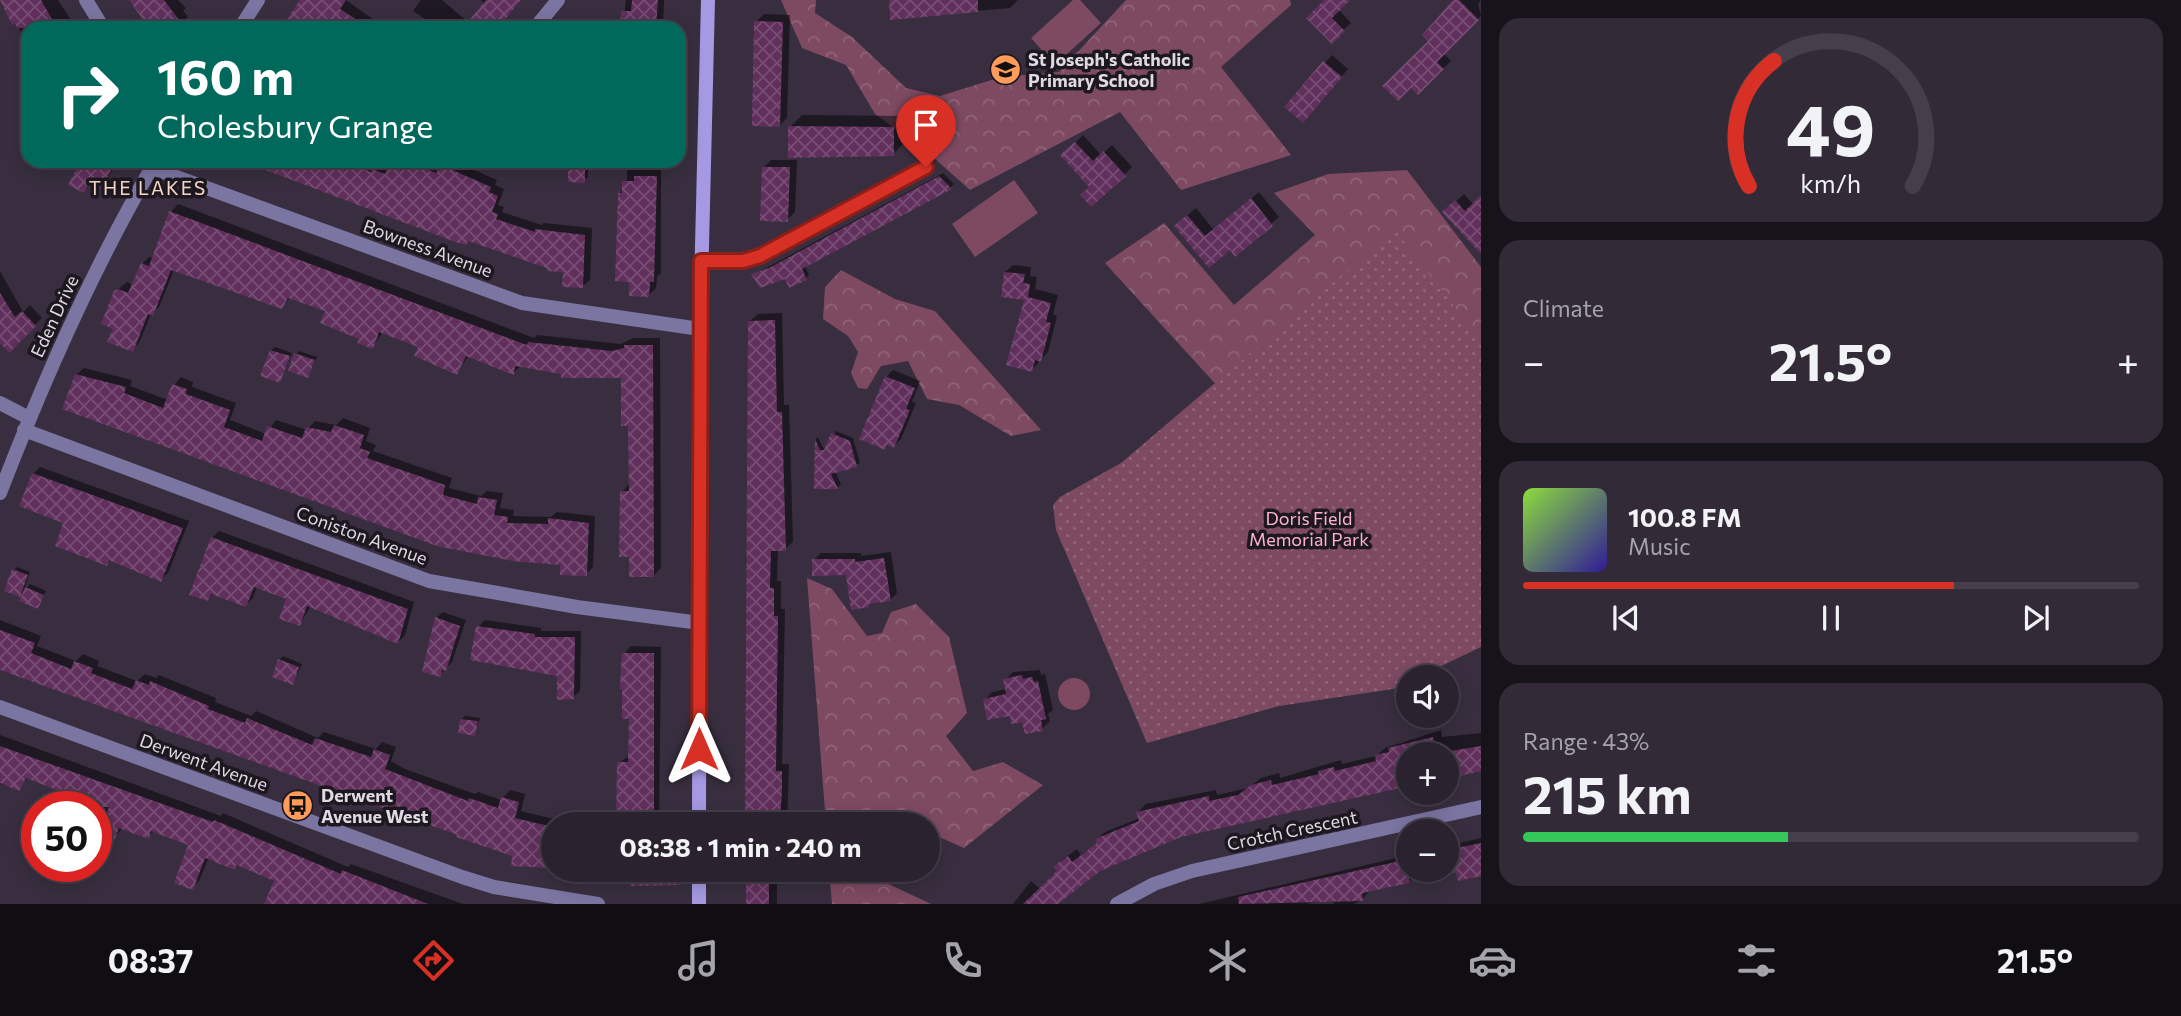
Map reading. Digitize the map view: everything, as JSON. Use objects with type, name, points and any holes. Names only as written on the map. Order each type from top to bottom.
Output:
[{"type":"main road","points":[[699,812],[700,329],[708,0]]},
{"type":"main road","points":[[699,882],[699,904]]},
{"type":"street","points":[[86,0],[99,21]]},
{"type":"street","points":[[244,21],[258,0]]},
{"type":"street","points":[[542,21],[558,0]]},
{"type":"street","points":[[701,261],[743,261],[760,256],[926,167]]},
{"type":"street","name":"Eden Drive","points":[[0,493],[26,424],[85,291],[152,168]]},
{"type":"street","name":"Bowness Avenue","points":[[165,168],[522,303],[700,329]]},
{"type":"street","name":"Coniston Avenue","points":[[0,403],[26,424],[429,581],[563,605],[700,623]]},
{"type":"street","name":"Derwent Avenue","points":[[0,707],[462,877],[494,887],[598,904]]},
{"type":"street","name":"Crotch Crescent","points":[[1117,904],[1154,884],[1192,871],[1481,807]]},
{"type":"green space","points":[[781,0],[816,0],[815,13],[852,37],[906,88],[940,96],[1001,77],[1059,72],[1126,0],[1290,0],[1291,5],[1221,67],[1291,155],[1181,190],[1120,112],[970,190],[925,150],[875,114],[846,65],[802,48]]},
{"type":"green space","points":[[1073,0],[1080,0],[1101,23],[1055,65],[1031,38]]},
{"type":"green space","points":[[1407,170],[1481,267],[1481,437],[1231,401],[1105,263],[1164,223],[1234,305],[1315,235],[1274,193],[1328,174]]},
{"type":"green space","points":[[1014,180],[1038,213],[975,257],[952,224]]},
{"type":"green space","name":"Doris Field Memorial Park","points":[[1395,230],[1481,341],[1481,647],[1443,665],[1396,665],[1396,688],[1393,689],[1279,706],[1147,743],[1056,530],[1053,505],[1060,497],[1121,463]]},
{"type":"green space","points":[[841,270],[895,299],[935,311],[1041,430],[1011,436],[959,405],[927,399],[908,361],[881,366],[867,389],[858,388],[851,373],[858,352],[848,336],[823,319],[825,287]]},
{"type":"green space","points":[[807,578],[832,589],[867,636],[882,633],[891,612],[916,604],[949,637],[967,713],[946,736],[973,771],[1003,762],[1043,785],[964,848],[940,837],[940,812],[825,812]]},
{"type":"green space","points":[[1074,678],[1085,683],[1090,694],[1085,705],[1074,710],[1063,705],[1058,694],[1063,683]]},
{"type":"green space","points":[[830,882],[884,882],[931,904],[832,904]]},
{"type":"building","points":[[0,0],[41,0],[53,21],[21,21],[21,28],[14,23],[12,25]]},
{"type":"building","points":[[129,0],[164,0],[180,21],[144,21]]},
{"type":"building","points":[[300,0],[346,0],[340,9],[358,21],[286,21]]},
{"type":"building","points":[[486,0],[521,0],[504,21],[469,21]]},
{"type":"building","points":[[632,0],[658,0],[656,21],[620,21],[621,11],[631,11]]},
{"type":"building","points":[[889,0],[978,0],[978,12],[890,20]]},
{"type":"building","points":[[1324,0],[1350,0],[1332,18],[1345,31],[1332,44],[1306,18]]},
{"type":"building","points":[[1453,0],[1459,0],[1479,20],[1437,62],[1444,69],[1418,95],[1411,88],[1398,101],[1382,86],[1428,41],[1422,35]]},
{"type":"building","points":[[754,21],[783,22],[780,127],[752,126]]},
{"type":"building","points":[[1323,61],[1342,77],[1303,123],[1284,107]]},
{"type":"building","points":[[788,126],[894,127],[894,156],[788,158]]},
{"type":"building","points":[[1075,142],[1093,161],[1103,151],[1126,176],[1091,207],[1080,195],[1089,187],[1060,155]]},
{"type":"building","points":[[762,167],[790,167],[788,222],[760,221]]},
{"type":"building","points":[[77,168],[112,168],[101,189],[89,183],[84,193],[68,185]]},
{"type":"building","points":[[260,168],[361,168],[385,174],[387,168],[423,168],[436,173],[439,168],[448,168],[491,187],[489,192],[498,196],[492,212],[498,214],[496,219],[535,232],[535,229],[585,235],[583,288],[562,287],[563,272],[547,271],[547,268],[468,241],[466,245]]},
{"type":"building","points":[[568,168],[585,168],[585,183],[568,182]]},
{"type":"building","points":[[634,176],[657,176],[654,282],[650,282],[649,297],[629,296],[629,282],[615,281],[618,193],[622,193],[622,181],[634,181]]},
{"type":"building","points":[[939,176],[952,189],[802,269],[807,280],[789,288],[785,279],[760,288],[751,274],[769,268]]},
{"type":"building","points":[[1481,195],[1481,254],[1442,212],[1455,200],[1465,211]]},
{"type":"building","points":[[1251,198],[1273,226],[1235,257],[1230,250],[1209,268],[1174,226],[1187,215],[1205,236]]},
{"type":"building","points":[[169,211],[527,345],[528,342],[612,351],[624,348],[624,345],[653,345],[654,577],[629,577],[629,557],[619,557],[620,491],[629,491],[628,426],[621,426],[621,378],[561,378],[561,374],[515,366],[514,375],[466,356],[457,375],[414,356],[418,347],[379,332],[373,349],[357,343],[359,339],[320,323],[325,311],[288,298],[282,309],[171,270],[153,316],[148,314],[133,352],[107,342],[113,329],[101,324],[114,291],[118,289],[128,293],[141,263],[149,266]]},
{"type":"building","points":[[1004,272],[1025,274],[1023,283],[1030,284],[1028,297],[1051,303],[1046,322],[1051,323],[1041,362],[1035,360],[1032,372],[1006,365],[1024,300],[1001,297]]},
{"type":"building","points":[[0,293],[15,317],[22,311],[36,326],[9,353],[0,343]]},
{"type":"building","points":[[775,320],[777,412],[782,412],[786,551],[771,551],[770,588],[774,588],[774,616],[778,616],[776,771],[782,771],[780,812],[745,812],[748,321]]},
{"type":"building","points":[[270,350],[290,356],[280,383],[260,376]]},
{"type":"building","points":[[294,353],[315,360],[308,378],[288,371]]},
{"type":"building","points":[[75,374],[126,387],[124,393],[163,408],[172,384],[187,389],[186,394],[230,410],[224,427],[262,441],[267,426],[302,438],[306,427],[331,432],[334,425],[364,435],[360,448],[370,452],[367,458],[445,485],[443,495],[477,504],[478,497],[497,500],[494,515],[508,517],[507,523],[548,524],[548,518],[589,523],[587,576],[560,575],[560,565],[513,561],[437,546],[62,409]]},
{"type":"building","points":[[885,376],[915,388],[906,409],[910,410],[894,448],[887,445],[885,450],[859,439]]},
{"type":"building","points":[[831,433],[850,441],[857,467],[831,474],[838,489],[814,489],[815,439],[820,450],[824,450]]},
{"type":"building","points":[[32,473],[183,528],[161,582],[109,560],[107,566],[55,546],[63,523],[19,506]]},
{"type":"building","points":[[211,537],[408,609],[398,644],[307,606],[300,626],[279,619],[286,599],[254,587],[246,607],[211,594],[208,601],[189,595]]},
{"type":"building","points":[[884,558],[891,601],[869,604],[869,607],[851,610],[846,575],[812,576],[812,559],[855,559],[855,562]]},
{"type":"building","points":[[12,569],[28,575],[20,597],[4,591]]},
{"type":"building","points":[[25,587],[44,595],[38,609],[19,601]]},
{"type":"building","points":[[435,617],[460,626],[446,671],[442,670],[441,677],[422,672]]},
{"type":"building","points":[[476,626],[535,634],[535,637],[575,637],[574,699],[557,700],[557,676],[470,660]]},
{"type":"building","points":[[0,630],[35,643],[31,653],[71,669],[74,661],[93,668],[91,673],[132,689],[136,680],[149,685],[150,681],[209,706],[208,709],[245,723],[247,718],[312,745],[315,738],[371,757],[374,749],[390,755],[385,769],[468,801],[469,798],[498,808],[501,797],[519,802],[515,818],[541,824],[541,868],[511,866],[512,856],[0,670]]},
{"type":"building","points":[[622,653],[654,653],[654,812],[616,812],[617,762],[628,762],[629,719],[622,719]]},
{"type":"building","points":[[278,659],[299,667],[293,685],[272,677]]},
{"type":"building","points":[[1022,675],[1023,679],[1032,677],[1034,682],[1038,681],[1046,719],[1041,720],[1043,731],[1025,734],[1022,722],[1011,724],[1010,716],[987,720],[983,699],[1006,694],[1003,679]]},
{"type":"building","points":[[460,719],[478,721],[475,736],[458,733]]},
{"type":"building","points":[[1433,737],[1434,742],[1413,742]]},
{"type":"building","points":[[0,746],[213,822],[214,820],[341,874],[342,870],[428,904],[264,904],[274,881],[236,865],[235,870],[205,858],[193,890],[174,883],[188,845],[151,831],[149,839],[119,828],[112,844],[112,791],[59,791],[26,778],[19,791],[0,783]]},
{"type":"building","points":[[1396,746],[1396,789],[1181,837],[1100,871],[1058,904],[1023,904],[1057,871],[1053,867],[1068,856],[1072,862],[1097,843],[1095,839],[1139,821],[1136,812],[1209,796],[1209,801],[1238,795],[1251,785],[1271,780],[1272,785],[1319,774],[1318,771],[1334,767],[1335,771],[1376,761],[1375,755],[1389,752],[1388,748]]},
{"type":"building","points":[[1481,746],[1481,771],[1459,776],[1459,750]]},
{"type":"building","points":[[1481,843],[1481,876],[1459,881],[1459,848]]},
{"type":"building","points":[[1396,862],[1396,882],[1409,882],[1362,894],[1363,901],[1239,904],[1238,897]]},
{"type":"building","points":[[630,882],[680,882],[680,885],[630,886]]},
{"type":"building","points":[[746,882],[769,882],[769,904],[746,904]]},
{"type":"place","name":"St Joseph's Catholic Primary School","points":[[1005,69]]},
{"type":"place","name":"Derwent Avenue West","points":[[298,805]]},
{"type":"district","name":"THE LAKES","points":[[148,187]]},
{"type":"route","points":[[699,749],[701,261],[743,261],[760,256],[926,167]]}]
